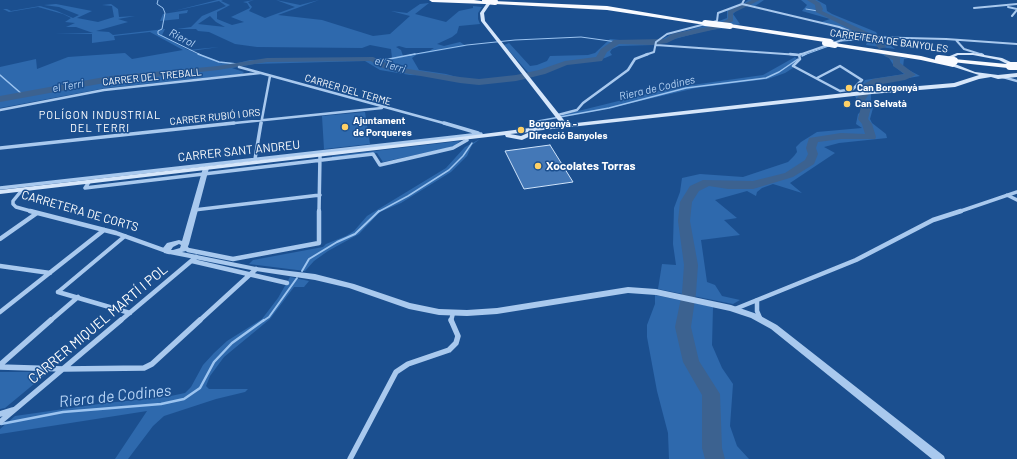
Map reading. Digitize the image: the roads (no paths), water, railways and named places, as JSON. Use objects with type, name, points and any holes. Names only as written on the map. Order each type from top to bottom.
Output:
[{"type":"highway","points":[[432,0],[582,6]]},
{"type":"highway","points":[[453,0],[592,8],[703,23]]},
{"type":"highway","points":[[546,0],[954,62]]},
{"type":"highway","name":"CARRETERA DE BANYOLES","points":[[729,27],[833,43]]},
{"type":"highway","points":[[833,43],[921,58],[1014,67]]},
{"type":"highway","points":[[833,43],[916,54],[954,62]]},
{"type":"highway","points":[[1000,59],[1017,61]]},
{"type":"main road","points":[[490,2],[482,13],[483,21],[565,124]]},
{"type":"main road","points":[[954,62],[964,51],[1000,59],[1014,67]]},
{"type":"main road","points":[[954,62],[990,76]]},
{"type":"main road","points":[[883,91],[958,82],[963,80],[966,75],[954,62]]},
{"type":"main road","points":[[0,192],[320,158],[452,139],[541,131],[872,92],[955,85],[978,77],[1017,76]]},
{"type":"main road","points":[[452,139],[467,140],[520,135],[565,124],[662,116]]},
{"type":"main road","points":[[565,124],[611,123]]},
{"type":"main road","points":[[489,135],[520,135],[541,131]]},
{"type":"street","points":[[565,124],[582,103],[628,70],[635,59],[654,52],[656,44],[667,34],[717,21],[718,14],[742,4],[744,0]]},
{"type":"street","points":[[742,4],[839,27],[867,37],[1017,44]]},
{"type":"street","points":[[974,8],[1017,4]]},
{"type":"street","points":[[1005,6],[1017,10],[1012,16]]},
{"type":"street","points":[[656,44],[800,55],[837,41],[867,37]]},
{"type":"street","points":[[956,40],[964,51]]},
{"type":"street","points":[[800,55],[800,59],[793,66],[847,95]]},
{"type":"street","points":[[817,78],[840,66],[862,80],[853,89],[840,91]]},
{"type":"street","name":"CARRER DEL TERME","points":[[239,67],[382,108],[481,134]]},
{"type":"street","name":"CARRER DEL TREBALL","points":[[0,110],[104,90],[260,74]]},
{"type":"street","points":[[255,159],[270,76]]},
{"type":"street","points":[[1001,77],[1017,81]]},
{"type":"street","points":[[269,82],[279,78]]},
{"type":"street","points":[[361,110],[368,104]]},
{"type":"street","name":"CARRER RUBIÓ I ORS","points":[[0,148],[382,108]]},
{"type":"street","points":[[452,139],[459,132],[453,127]]},
{"type":"street","points":[[481,134],[489,135]]},
{"type":"street","name":"CARRER SANT ANDREU","points":[[0,188],[255,159],[452,139],[481,134]]},
{"type":"street","points":[[171,248],[181,242],[188,250],[232,259],[319,243],[320,158],[373,154],[380,165],[453,148],[467,140]]},
{"type":"street","points":[[184,247],[205,171]]},
{"type":"street","name":"CARRETERA DE CORTS","points":[[22,190],[14,199],[13,204],[19,208],[125,236],[156,248],[171,248],[193,258],[253,272],[304,275],[351,286],[409,306],[453,313],[497,311],[623,290],[656,292],[735,309],[761,320],[790,339],[940,459]]},
{"type":"street","points":[[735,309],[851,263],[925,223],[1017,192]]},
{"type":"street","points":[[194,210],[320,195]]},
{"type":"street","points":[[1007,195],[1017,200]]},
{"type":"street","points":[[0,239],[37,213]]},
{"type":"street","points":[[0,312],[104,230]]},
{"type":"street","points":[[171,248],[188,230]]},
{"type":"street","points":[[58,292],[125,236]]},
{"type":"street","name":"CARRETERA DE CORTS","points":[[184,247],[193,258]]},
{"type":"street","name":"CARRER MIQUEL MARTÍ I POL","points":[[0,422],[193,258]]},
{"type":"street","points":[[0,266],[50,273]]},
{"type":"street","points":[[0,366],[64,369],[144,368],[152,364],[253,272],[287,283]]},
{"type":"street","points":[[58,292],[130,313]]},
{"type":"street","points":[[0,366],[78,298]]},
{"type":"street","points":[[757,300],[757,311],[761,320]]},
{"type":"street","points":[[350,459],[396,372],[408,364],[449,350],[456,343],[458,336],[451,321],[453,313]]},
{"type":"street","points":[[0,414],[15,410]]},
{"type":"waterway","name":"Rierol","points":[[158,0],[157,4],[163,8],[165,13],[162,29],[158,31],[158,34],[201,55]]},
{"type":"waterway","name":"el Terri","points":[[0,99],[16,97],[39,91],[79,86],[110,79],[218,68],[267,60],[373,59],[380,64],[393,69],[460,80],[479,82],[516,78],[542,72],[565,63],[599,59],[604,51],[617,42],[652,43],[667,41],[675,36],[719,27],[731,20],[730,12],[757,0]]},
{"type":"waterway","points":[[810,0],[818,4],[820,9],[818,11],[863,32],[877,40],[882,47]]},
{"type":"waterway","points":[[806,9],[818,11]]},
{"type":"waterway","points":[[410,55],[467,45],[515,40],[581,37],[617,42]]},
{"type":"waterway","name":"Riera de Codines","points":[[841,41],[874,39]]},
{"type":"waterway","name":"Riera de Codines","points":[[804,55],[829,46]]},
{"type":"waterway","name":"Rierol","points":[[198,54],[219,62],[237,64]]},
{"type":"waterway","points":[[373,59],[384,60],[415,54]]},
{"type":"waterway","points":[[715,459],[712,448],[711,394],[691,362],[683,327],[689,293],[691,265],[684,221],[686,202],[694,189],[707,182],[728,185],[753,185],[789,175],[810,162],[813,154],[811,148],[813,140],[841,136],[871,137],[867,124],[863,119],[866,107],[860,100],[867,91],[866,85],[873,82],[912,75],[896,64],[897,59],[888,54]]},
{"type":"waterway","name":"Riera de Codines","points":[[538,121],[609,108],[686,88],[766,78],[779,72],[798,59]]},
{"type":"waterway","points":[[0,75],[23,95]]},
{"type":"waterway","name":"Riera de Codines","points":[[378,212],[408,196],[449,170],[463,156],[472,143]]},
{"type":"waterway","name":"Riera de Codines","points":[[302,271],[309,259],[337,242],[355,234],[379,211]]},
{"type":"waterway","name":"Riera de Codines","points":[[263,321],[269,317],[297,278]]},
{"type":"waterway","name":"Riera de Codines","points":[[1,424],[63,412],[161,404],[184,399],[200,388],[214,362],[232,343],[264,320]]},
{"type":"place","name":"Can Borgonyà","points":[[849,88]]},
{"type":"place","name":"Can Selvatà","points":[[847,104]]},
{"type":"place","name":"Ajuntament de Porqueres","points":[[345,127]]},
{"type":"place","name":"Borgonyà - Direcció Banyoles","points":[[521,130]]},
{"type":"place","name":"Xocolates Torras","points":[[538,166]]},
{"type":"district","name":"POLÍGON INDUSTRIAL DEL TERRI","points":[[100,121]]}]
